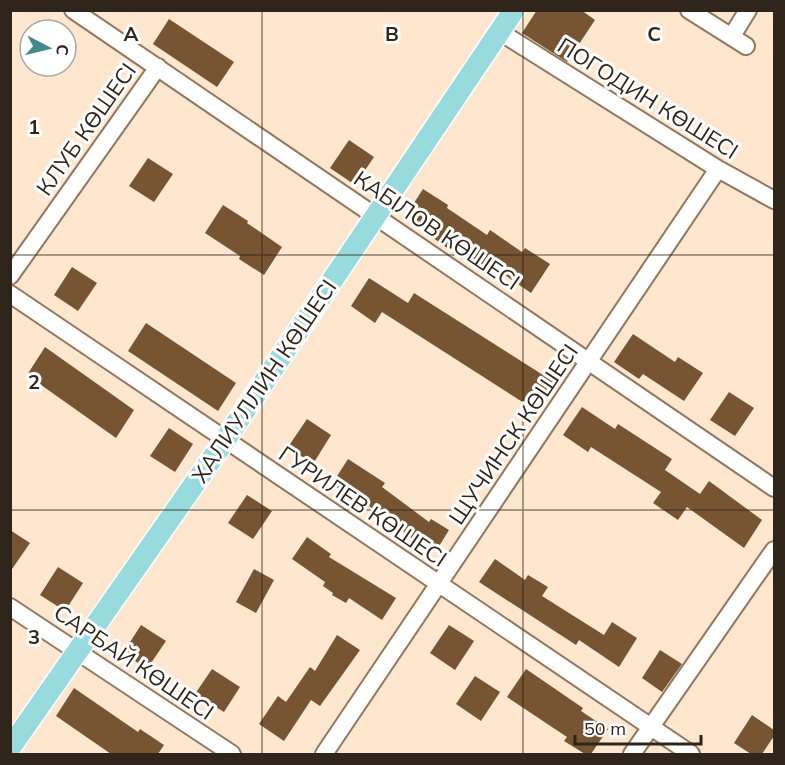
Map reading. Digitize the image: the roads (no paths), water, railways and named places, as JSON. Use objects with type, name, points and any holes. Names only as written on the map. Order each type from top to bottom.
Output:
[{"type":"main road","name":"ХАЛИУЛЛИН КӨШЕСІ","points":[[10,748],[225,440],[514,10]]},
{"type":"street","name":"КАБІЛОВ КӨШЕСІ","points":[[73,10],[774,488]]},
{"type":"street","points":[[689,10],[739,41],[748,10]]},
{"type":"street","name":"ПОГОДИН КӨШЕСІ","points":[[500,32],[718,169],[774,200]]},
{"type":"street","name":"КЛУБ КӨШЕСІ","points":[[10,276],[158,67]]},
{"type":"street","name":"ЩУЧИНСК КӨШЕСІ","points":[[324,754],[718,169]]},
{"type":"street","name":"ГУРИЛЕВ КӨШЕСІ","points":[[10,294],[691,754]]},
{"type":"street","points":[[632,754],[774,550]]},
{"type":"street","name":"САРБАЙ КӨШЕСІ","points":[[10,608],[232,754]]}]
